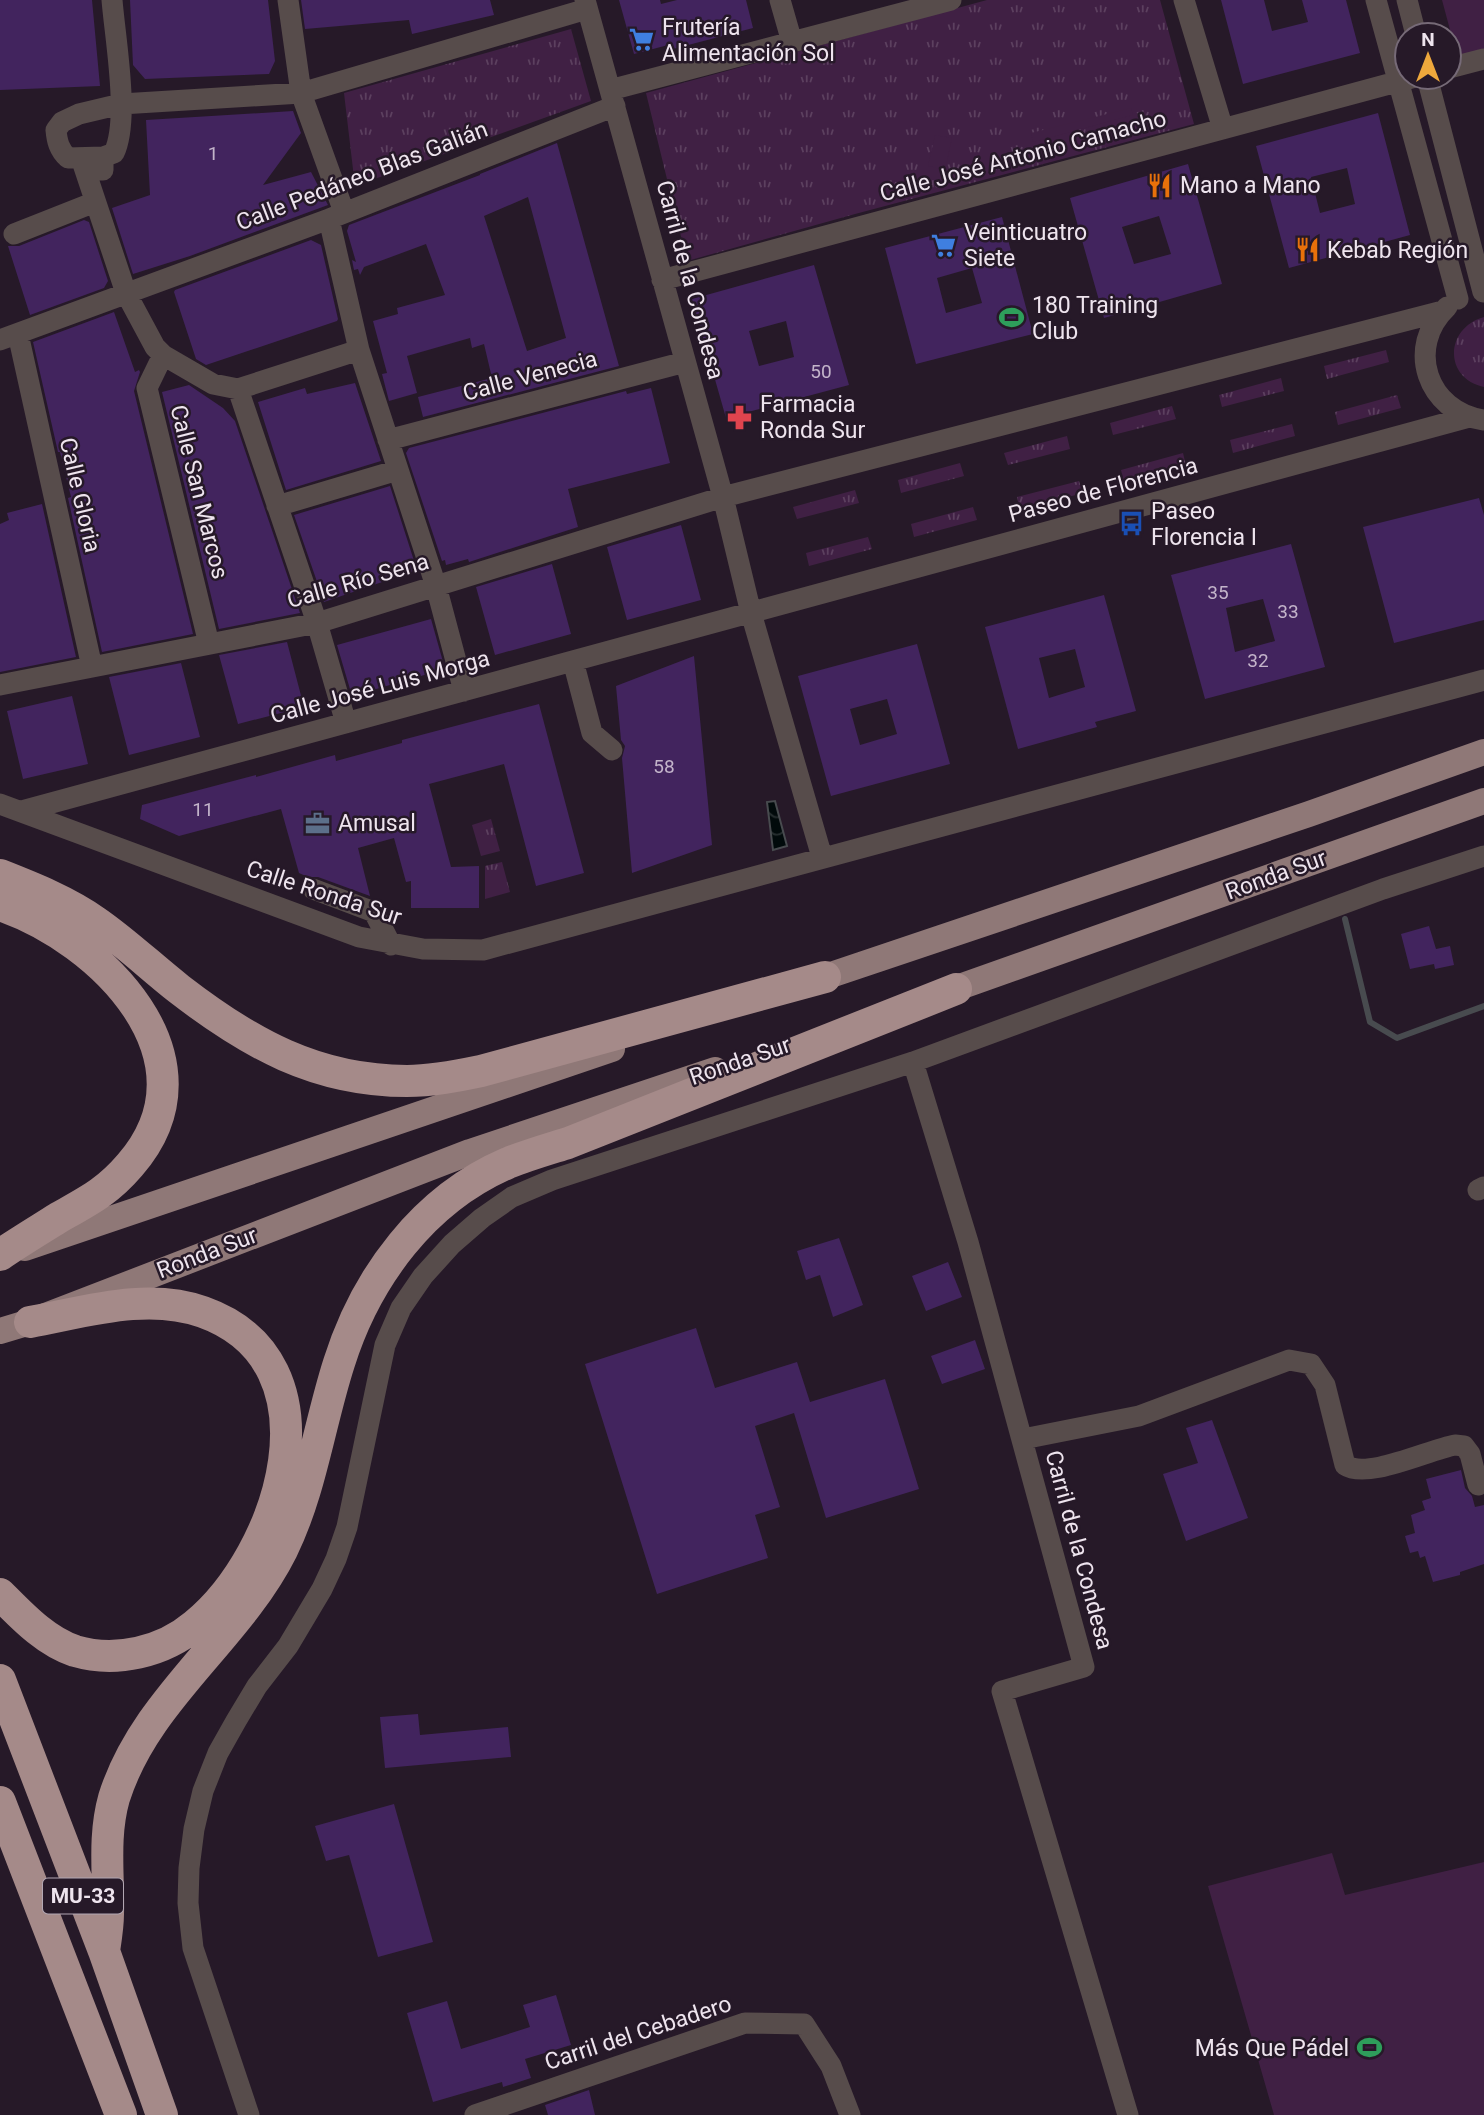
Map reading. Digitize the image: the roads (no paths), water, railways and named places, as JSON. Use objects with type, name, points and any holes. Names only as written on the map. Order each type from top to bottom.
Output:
[{"type":"highway","points":[[0,875],[65,903],[96,921],[180,989],[248,1038],[305,1064],[373,1080],[446,1078],[481,1071],[825,977]]},
{"type":"highway","points":[[0,905],[38,921],[64,936],[85,951],[117,981],[150,1029],[157,1046],[162,1078],[157,1120],[146,1144],[131,1164],[92,1200],[0,1256]]},
{"type":"highway","points":[[104,1951],[108,1914],[108,1826],[127,1764],[153,1718],[244,1610],[282,1549],[299,1509],[338,1363],[353,1324],[369,1292],[404,1242],[449,1199],[508,1163],[568,1143],[956,989]]},
{"type":"highway","points":[[0,1594],[37,1630],[75,1650],[98,1655],[126,1655],[153,1649],[195,1625],[228,1590],[260,1536],[275,1500],[285,1464],[285,1406],[273,1370],[243,1335],[224,1322],[201,1311],[146,1303],[108,1307],[30,1322]]},
{"type":"highway","name":"MU-33","points":[[0,1680],[104,1951],[162,2115]]},
{"type":"highway","name":"MU-33","points":[[0,1802],[121,2115]]},
{"type":"highway","points":[[0,1835],[22,1860]]},
{"type":"main road","name":"Ronda Sur","points":[[0,1256],[1309,814],[1484,752]]},
{"type":"main road","name":"Ronda Sur","points":[[0,1331],[30,1322],[470,1152],[956,989],[1484,801]]},
{"type":"street","points":[[112,0],[121,104],[119,144],[114,153],[103,157],[68,158],[62,153],[57,142],[56,130],[62,122],[79,114],[121,104],[301,93],[586,4]]},
{"type":"street","points":[[288,0],[301,93],[337,216],[359,350],[436,586],[464,691]]},
{"type":"street","points":[[780,0],[792,42]]},
{"type":"street","name":"Calle Pedáneo Blas Galián","points":[[9,337],[337,216],[613,98],[792,42],[951,0]]},
{"type":"street","points":[[1185,0],[1223,129]]},
{"type":"street","points":[[1376,0],[1393,45]]},
{"type":"street","points":[[1407,0],[1412,21]]},
{"type":"street","name":"Carril de la Condesa","points":[[586,4],[723,497],[751,613],[822,857]]},
{"type":"street","points":[[1463,64],[1484,59]]},
{"type":"street","name":"Calle José Antonio Camacho","points":[[662,281],[1393,83]]},
{"type":"street","points":[[1408,91],[1451,305],[1428,335],[1425,349],[1427,371],[1444,402],[1477,419]]},
{"type":"street","points":[[723,497],[1451,305],[1484,292],[1431,91]]},
{"type":"street","points":[[95,202],[103,170],[103,157]]},
{"type":"street","points":[[81,158],[126,293],[155,347],[163,355],[213,384],[238,390],[359,350]]},
{"type":"street","points":[[14,234],[95,202]]},
{"type":"street","name":"Calle Gloria","points":[[9,337],[92,667]]},
{"type":"street","name":"Calle San Marcos","points":[[163,355],[147,388],[209,644]]},
{"type":"street","name":"Calle Venecia","points":[[388,440],[685,362]]},
{"type":"street","points":[[238,390],[317,623],[346,723]]},
{"type":"street","name":"Paseo de Florencia","points":[[751,613],[1477,419]]},
{"type":"street","points":[[277,506],[398,470]]},
{"type":"street","name":"Calle Río Sena","points":[[0,685],[317,623],[723,497]]},
{"type":"street","name":"Calle José Luis Morga","points":[[22,811],[751,613]]},
{"type":"street","points":[[573,661],[593,733],[612,750]]},
{"type":"street","name":"Calle Ronda Sur","points":[[0,804],[359,937],[423,949],[483,950],[1484,680]]},
{"type":"street","points":[[249,2115],[193,1948],[188,1903],[194,1829],[203,1791],[218,1753],[257,1686],[288,1646],[322,1589],[335,1559],[347,1527],[385,1345],[401,1308],[423,1276],[452,1244],[512,1197],[552,1180],[913,1062],[1383,889],[1484,856]]},
{"type":"street","points":[[313,889],[374,912],[391,945]]},
{"type":"street","name":"Carril de la Condesa","points":[[913,1062],[968,1242],[1084,1667],[1002,1691],[1128,2115]]},
{"type":"street","points":[[1023,1439],[1139,1416],[1289,1360],[1300,1361],[1311,1364],[1325,1385],[1345,1465],[1351,1469],[1370,1470],[1455,1445],[1464,1446],[1478,1485]]},
{"type":"street","name":"Carril del Cebadero","points":[[475,2115],[745,2023],[804,2024],[831,2066],[850,2115]]},
{"type":"water","points":[[775,801],[787,846],[773,850],[767,802]]},
{"type":"waterway","points":[[1345,919],[1370,1022],[1397,1038],[1484,1006]]},
{"type":"place","name":"Frutería Alimentación Sol","points":[[642,40]]},
{"type":"place","name":"Mano a Mano","points":[[1160,185]]},
{"type":"place","name":"Veinticuatro Siete","points":[[944,245]]},
{"type":"place","name":"Kebab Región","points":[[1307,250]]},
{"type":"place","name":"180 Training Club","points":[[1012,318]]},
{"type":"place","name":"Farmacia Ronda Sur","points":[[740,417]]},
{"type":"place","name":"Paseo Florencia I","points":[[1131,524]]},
{"type":"place","name":"Amusal","points":[[318,823]]},
{"type":"place","name":"Más Que Pádel","points":[[1369,2048]]}]
